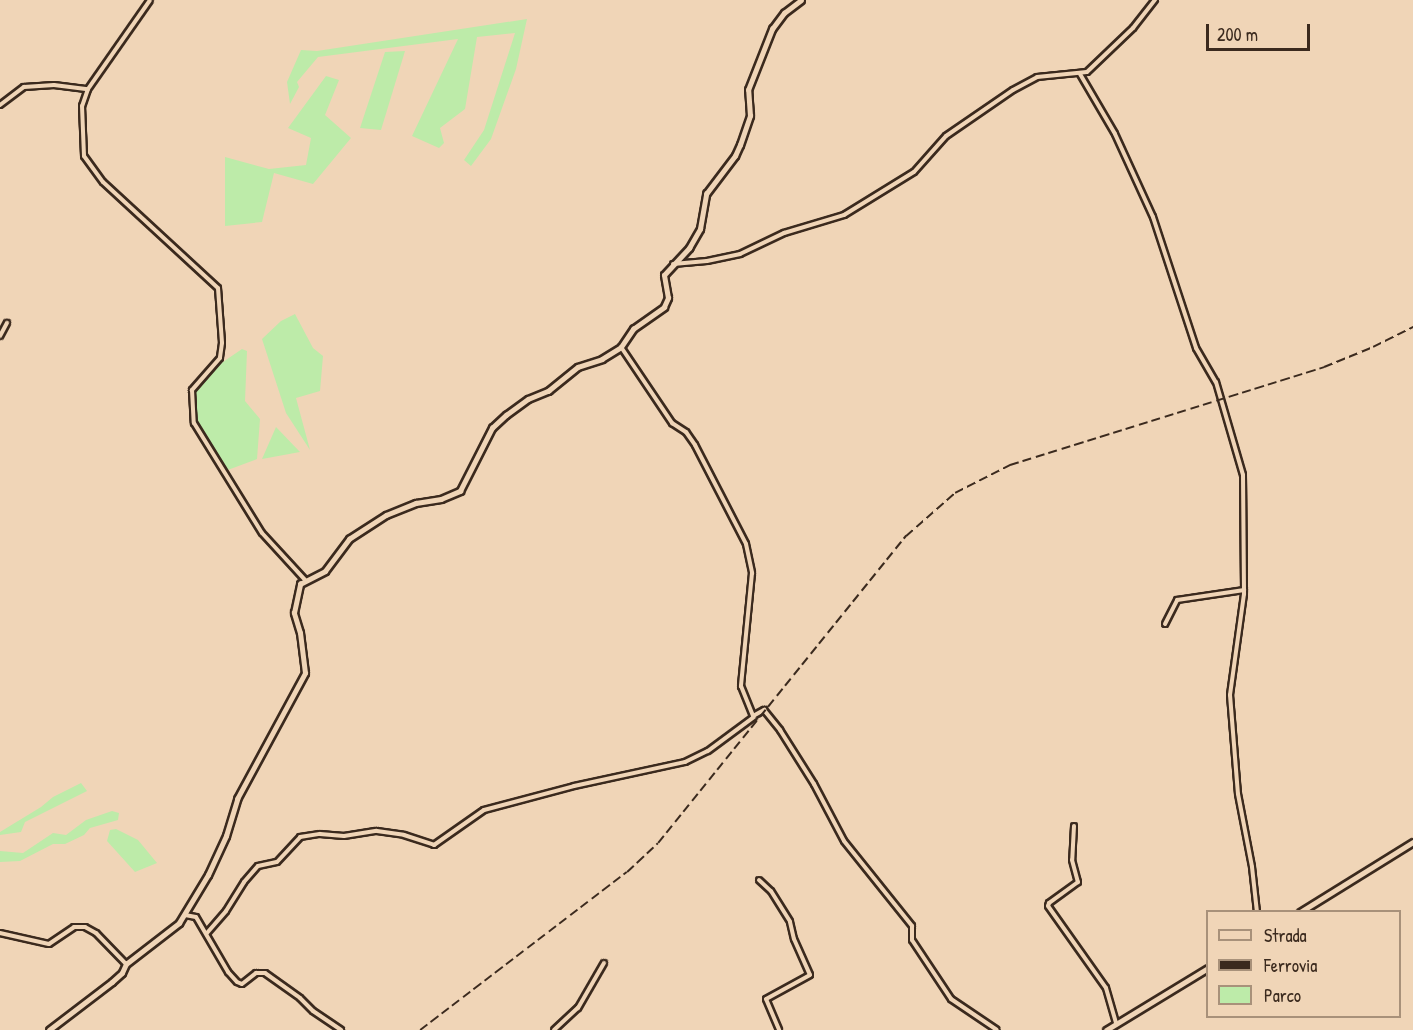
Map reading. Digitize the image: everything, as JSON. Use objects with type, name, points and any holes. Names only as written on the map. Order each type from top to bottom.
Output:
[{"type":"main road","points":[[1303,910],[1413,842]]},
{"type":"main road","points":[[1106,1030],[1206,969]]},
{"type":"street","points":[[150,0],[88,89],[82,106],[84,156],[103,182],[218,288],[222,343],[220,358],[192,390],[194,423],[262,533],[305,580]]},
{"type":"street","points":[[49,1030],[122,974],[126,964],[165,935],[185,915],[219,855],[237,799],[305,673],[300,633],[294,613],[300,584],[325,571],[349,540],[386,515],[416,503],[441,499],[460,491],[492,428],[506,415],[528,399],[548,391],[578,368],[602,359],[621,347],[633,329],[655,316],[667,302],[664,275],[688,248],[700,229],[706,194],[735,156],[740,145],[750,116],[748,90],[772,29],[776,20],[801,0]]},
{"type":"street","points":[[672,264],[707,261],[740,254],[784,233],[837,219],[914,172],[946,136],[1013,90],[1037,77],[1080,74],[1092,68],[1123,38],[1155,0]]},
{"type":"street","points":[[1080,74],[1115,134],[1153,217],[1196,348],[1216,382],[1244,480],[1244,590],[1230,695],[1238,794],[1253,875],[1257,910]]},
{"type":"street","points":[[0,105],[24,87],[54,85],[88,89]]},
{"type":"street","points":[[0,336],[7,323]]},
{"type":"street","points":[[621,347],[672,423],[686,432],[709,470],[746,544],[752,573],[741,686],[754,717]]},
{"type":"street","points":[[1165,624],[1177,600],[1244,590]]},
{"type":"street","points":[[207,933],[258,866],[277,862],[300,837],[320,834],[344,836],[377,831],[404,835],[434,845],[484,810],[574,786],[685,762],[708,751],[764,710],[780,730],[814,784],[844,841],[912,926],[912,939],[951,999],[997,1030]]},
{"type":"street","points":[[1074,826],[1072,860],[1078,882],[1048,906],[1106,988],[1116,1024]]},
{"type":"street","points":[[759,880],[771,891],[790,922],[794,939],[810,975],[766,999],[779,1030]]},
{"type":"street","points":[[185,915],[195,916],[207,933],[224,966],[237,982],[242,984],[256,973],[265,972],[300,998],[313,1011],[341,1030]]},
{"type":"street","points":[[0,933],[49,944],[74,927],[85,927],[96,933],[126,964]]},
{"type":"street","points":[[554,1030],[578,1008],[604,963]]},
{"type":"green space","points":[[527,19],[516,69],[491,139],[471,166],[464,160],[484,130],[515,33],[477,37],[465,109],[440,128],[444,143],[439,148],[412,136],[458,39],[318,57],[297,82],[299,87],[290,104],[287,82],[301,50],[317,51]]},
{"type":"green space","points":[[405,51],[381,130],[360,128],[385,52]]},
{"type":"green space","points":[[326,76],[339,80],[325,115],[351,138],[313,184],[274,173],[262,222],[225,226],[225,157],[269,169],[306,165],[311,138],[288,128]]},
{"type":"green space","points":[[295,314],[313,348],[323,356],[320,391],[296,398],[310,450],[286,413],[262,339],[281,321]]},
{"type":"green space","points":[[242,349],[247,351],[245,401],[260,419],[257,459],[225,471],[195,425],[195,393],[220,364]]},
{"type":"green space","points":[[276,427],[300,452],[262,459]]},
{"type":"green space","points":[[81,783],[87,791],[25,822],[21,832],[0,835],[0,832],[53,797]]},
{"type":"green space","points":[[112,811],[119,813],[118,820],[90,828],[84,835],[65,844],[53,844],[20,861],[0,862],[0,851],[23,853],[53,833],[66,835],[86,820]]},
{"type":"green space","points":[[116,829],[138,840],[157,863],[135,872],[107,841],[110,830]]},
{"type":"railway","points":[[420,1030],[627,872],[658,843],[906,536],[955,493],[1010,465],[1324,367],[1373,347],[1413,327]]}]
